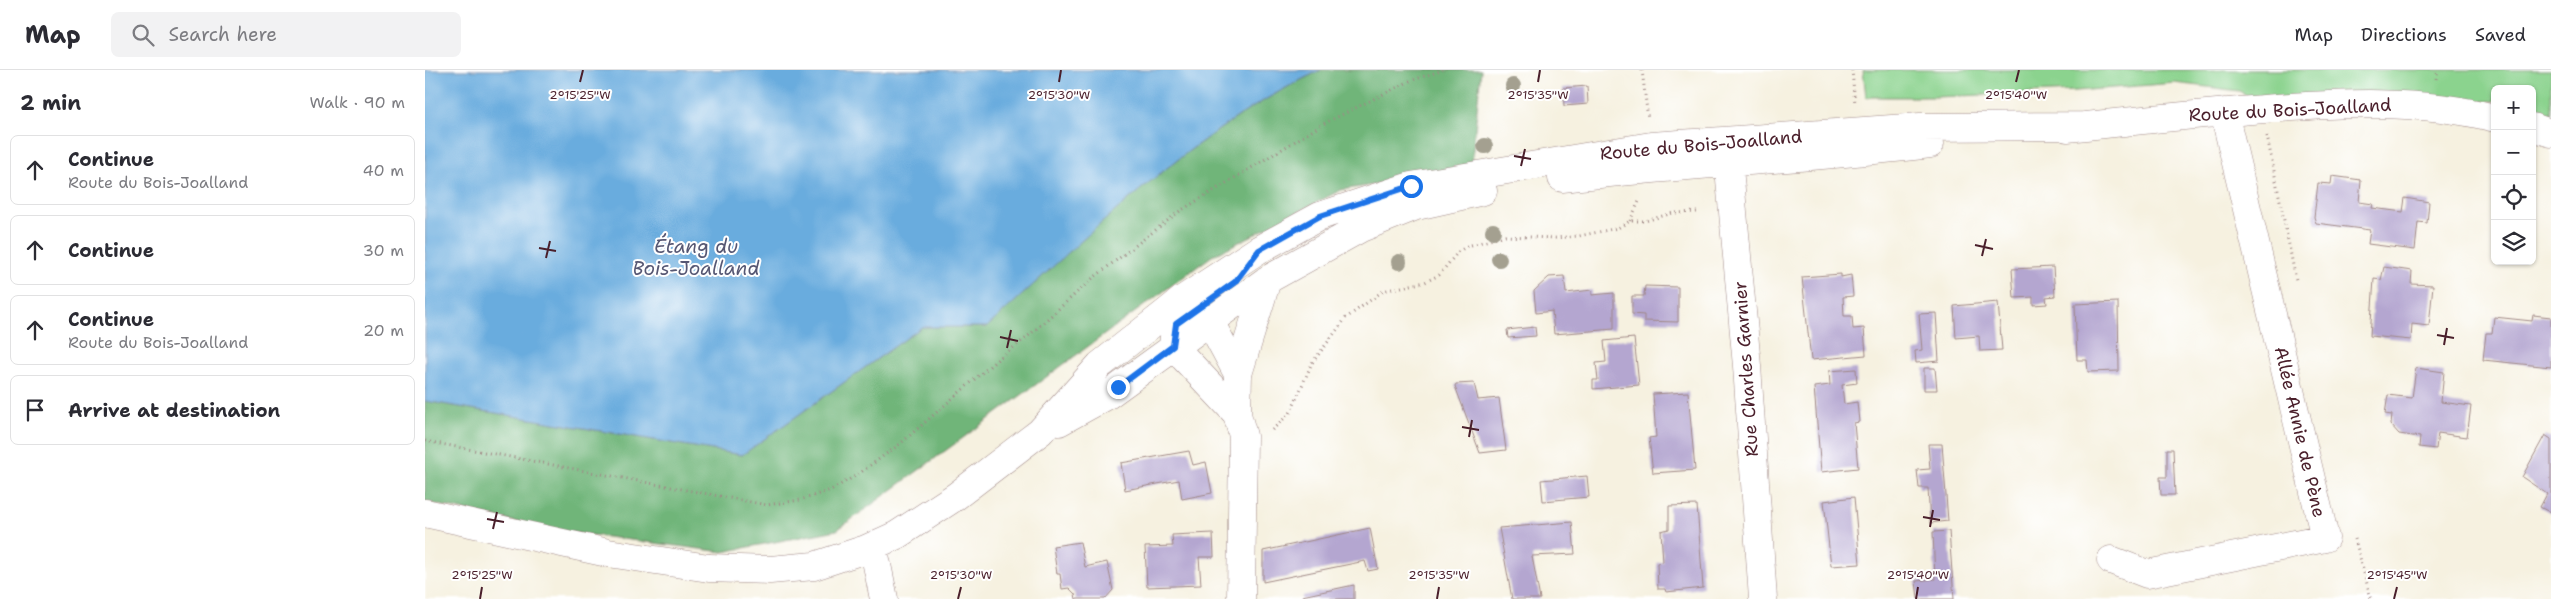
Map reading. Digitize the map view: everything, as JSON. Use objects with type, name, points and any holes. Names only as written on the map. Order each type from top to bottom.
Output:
[{"type":"street","name":"Route du Bois-Joalland","points":[[1195,311],[1235,282],[1259,250],[1320,216],[1411,186],[1651,146],[1728,151],[1859,152],[2224,112],[2372,103],[2431,105],[2491,117]]},
{"type":"street","name":"Allée Annie de Pène","points":[[2111,560],[2147,574],[2325,538],[2224,112]]},
{"type":"street","name":"Route du Bois-Joalland","points":[[1040,432],[1100,365],[1195,311],[1267,280],[1361,228],[1416,206],[1528,182],[1653,168],[1728,151],[1799,143],[1833,133],[1921,128],[2085,126]]},
{"type":"street","points":[[2536,128],[2551,133]]},
{"type":"street","name":"Rue Charles Garnier","points":[[1728,151],[1763,599]]},
{"type":"street","points":[[1241,599],[1243,436],[1237,414],[1238,374],[1267,280]]},
{"type":"street","points":[[1237,414],[1173,346],[1176,324],[1195,311],[1238,374]]},
{"type":"street","name":"Route du Bois-Joalland","points":[[425,514],[609,554],[709,568],[770,570],[814,566],[866,549],[897,535],[955,497],[1040,432],[1107,395],[1173,346]]},
{"type":"street","points":[[866,549],[876,560],[883,599]]},
{"type":"path","points":[[425,440],[760,504],[800,500],[831,490],[857,475],[900,444],[998,359],[1025,339],[1092,279],[1180,211],[1325,122],[1410,81],[1443,70]]},
{"type":"path","points":[[1642,70],[1649,123]]},
{"type":"path","points":[[1852,70],[1855,106]]},
{"type":"path","points":[[1268,432],[1273,430],[1289,413],[1312,363],[1346,318],[1383,291],[1425,282],[1439,275],[1458,252],[1467,246],[1505,236],[1555,238],[1579,236],[1618,228],[1630,221],[1645,221],[1673,214],[1697,212]]},
{"type":"green space","points":[[1321,70],[1481,70],[1471,170],[1341,190],[1212,256],[837,530],[723,552],[553,530],[425,502],[425,401],[742,455],[922,327],[987,327],[1105,220],[1186,153],[1229,122],[1274,94]]},
{"type":"green space","points":[[1863,70],[2551,70],[2551,115],[2536,111],[2536,85],[2491,85],[2491,101],[2260,103],[2239,91],[2175,83],[2076,91],[1935,97],[1866,97]]},
{"type":"water","name":"Étang du Bois-Joalland","points":[[425,70],[1321,70],[1274,94],[1229,122],[1186,153],[1105,220],[987,327],[922,327],[742,455],[425,401]]},
{"type":"building","points":[[1587,86],[1588,104],[1564,106],[1563,88]]},
{"type":"building","points":[[2332,176],[2361,180],[2359,202],[2373,204],[2372,208],[2403,212],[2405,198],[2429,202],[2427,223],[2418,222],[2415,250],[2368,244],[2370,230],[2316,223],[2314,217],[2318,183],[2331,184]]},
{"type":"building","points":[[2053,267],[2055,296],[2046,297],[2047,304],[2033,305],[2033,297],[2014,298],[2012,269]]},
{"type":"building","points":[[2384,267],[2412,271],[2411,284],[2433,285],[2429,326],[2412,324],[2411,340],[2370,336],[2374,279],[2381,280]]},
{"type":"building","points":[[1841,274],[1841,277],[1851,275],[1853,296],[1843,297],[1844,316],[1852,316],[1853,329],[1864,328],[1866,355],[1811,360],[1802,277]]},
{"type":"building","points":[[1564,276],[1566,293],[1592,290],[1592,295],[1614,293],[1614,329],[1554,334],[1552,311],[1536,313],[1534,291],[1549,277]]},
{"type":"building","points":[[1645,286],[1678,287],[1678,322],[1644,321],[1644,315],[1632,314],[1632,296],[1644,296]]},
{"type":"building","points":[[1998,302],[2002,350],[1980,351],[1979,336],[1956,338],[1954,306]]},
{"type":"building","points":[[2118,302],[2119,371],[2088,372],[2087,360],[2077,360],[2075,304]]},
{"type":"building","points":[[1936,313],[1939,361],[1916,363],[1915,351],[1922,350],[1919,314]]},
{"type":"building","points":[[2533,315],[2551,317],[2551,367],[2483,360],[2486,333],[2492,333],[2494,317],[2532,321]]},
{"type":"building","points":[[1535,327],[1536,336],[1508,338],[1507,330]]},
{"type":"building","points":[[1634,338],[1639,385],[1593,389],[1593,380],[1598,380],[1596,363],[1606,362],[1604,341]]},
{"type":"building","points":[[1924,368],[1935,368],[1937,390],[1924,390]]},
{"type":"building","points":[[2416,368],[2444,372],[2441,402],[2471,406],[2467,437],[2438,433],[2436,449],[2419,447],[2420,437],[2399,434],[2391,425],[2392,415],[2385,414],[2388,395],[2412,398]]},
{"type":"building","points":[[1856,369],[1857,383],[1842,385],[1844,404],[1857,402],[1859,422],[1854,423],[1858,468],[1821,472],[1814,387],[1830,385],[1829,371]]},
{"type":"building","points":[[1474,383],[1478,400],[1499,398],[1506,450],[1480,453],[1455,386],[1456,384]]},
{"type":"building","points":[[1688,392],[1695,470],[1653,473],[1649,438],[1656,437],[1653,394]]},
{"type":"building","points":[[2545,435],[2551,439],[2551,513],[2540,507],[2547,494],[2522,477]]},
{"type":"building","points":[[1928,444],[1942,444],[1948,521],[1930,523],[1928,488],[1919,488],[1917,470],[1930,469]]},
{"type":"building","points":[[2167,449],[2173,449],[2175,495],[2161,495],[2160,477],[2167,477]]},
{"type":"building","points":[[1189,451],[1193,465],[1206,462],[1212,493],[1182,499],[1179,480],[1125,490],[1121,463]]},
{"type":"building","points":[[1587,476],[1589,497],[1543,501],[1541,480]]},
{"type":"building","points":[[1854,497],[1860,564],[1831,566],[1824,501]]},
{"type":"building","points":[[1697,505],[1703,588],[1666,592],[1665,589],[1658,589],[1657,563],[1663,562],[1661,531],[1669,529],[1669,506]]},
{"type":"building","points":[[1572,522],[1575,554],[1532,556],[1540,599],[1512,599],[1499,528]]},
{"type":"building","points":[[1370,528],[1378,569],[1368,571],[1365,561],[1263,582],[1263,551]]},
{"type":"building","points":[[1949,531],[1954,599],[1918,599],[1916,581],[1935,579],[1933,532]]},
{"type":"building","points":[[1213,533],[1214,557],[1199,557],[1201,585],[1147,587],[1145,547],[1173,546],[1172,535]]},
{"type":"building","points":[[1080,542],[1085,567],[1107,562],[1113,590],[1105,599],[1076,599],[1075,594],[1069,588],[1062,589],[1060,574],[1057,574],[1053,546]]},
{"type":"building","points":[[1354,585],[1354,599],[1302,599],[1302,596]]},
{"type":"route","points":[[1118,387],[1173,346],[1176,324],[1196,312],[1235,282],[1259,250],[1320,216],[1411,186]]}]
